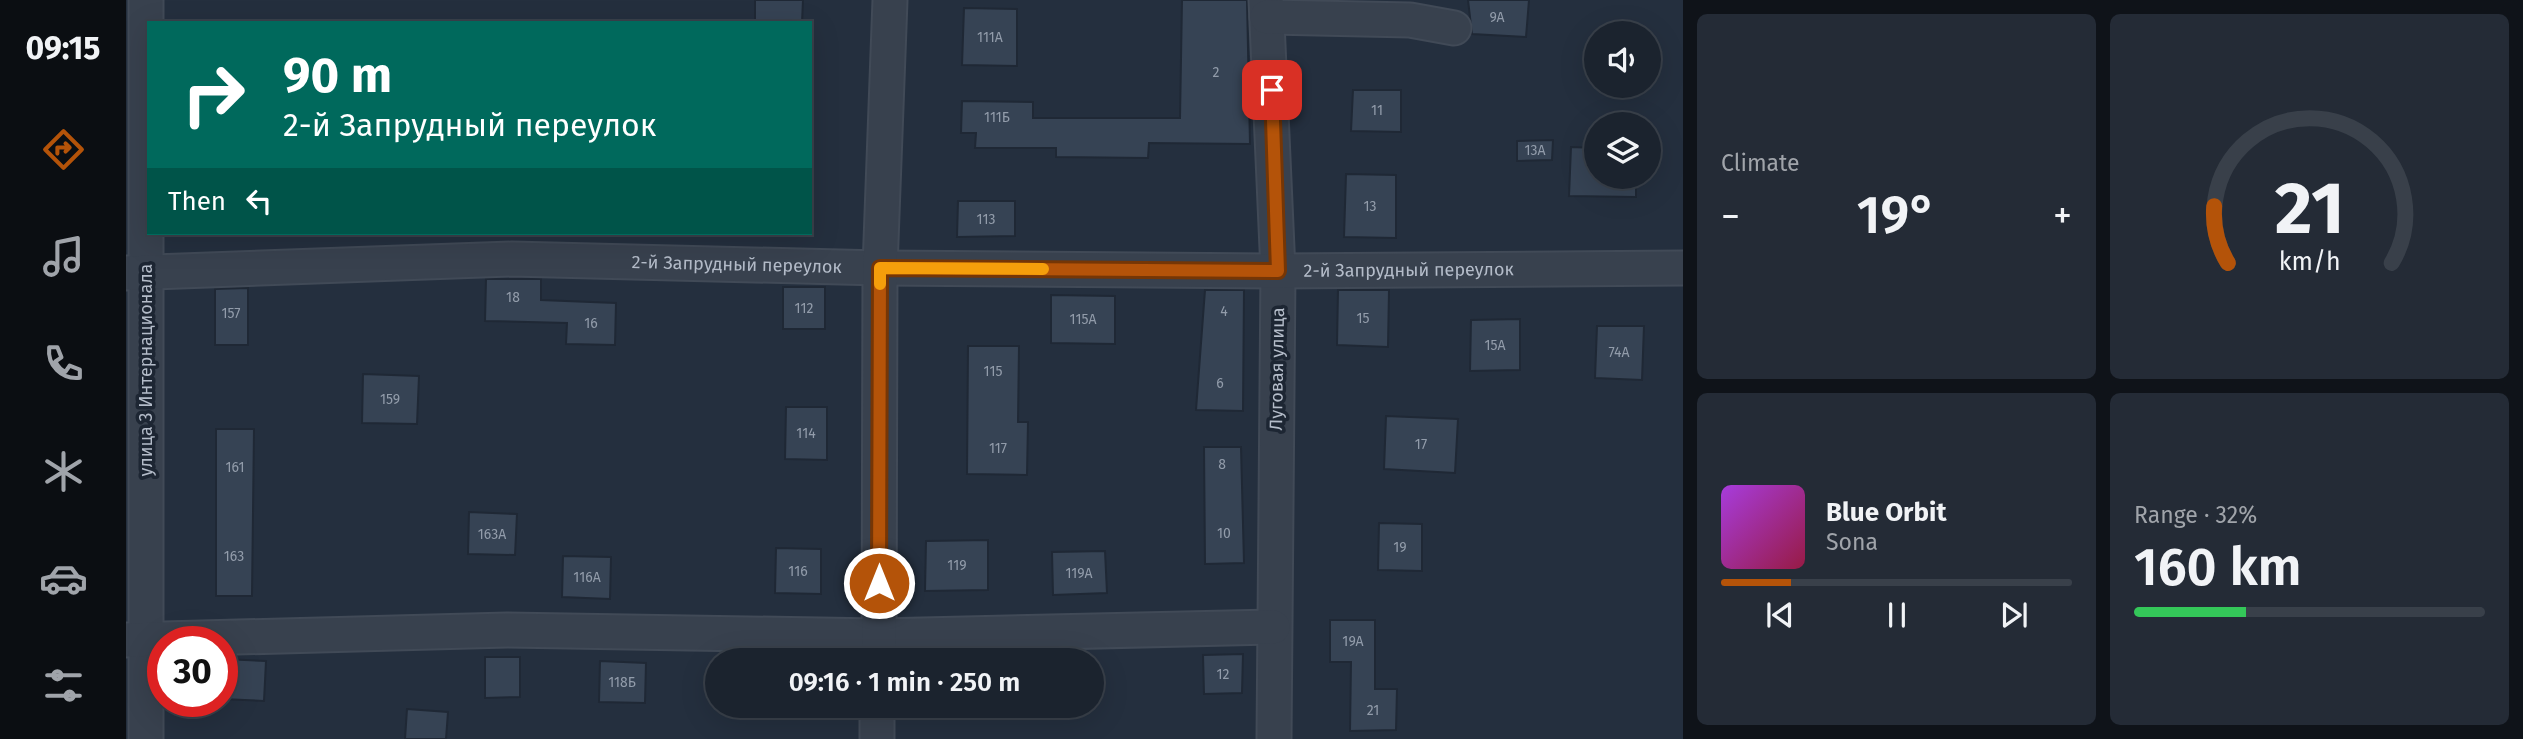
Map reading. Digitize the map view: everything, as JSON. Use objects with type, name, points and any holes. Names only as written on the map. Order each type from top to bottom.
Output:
[{"type":"street","name":"улица 3 Интернационала","points":[[146,0],[136,273],[136,640],[146,739]]},
{"type":"street","points":[[879,648],[880,268],[890,0]]},
{"type":"street","points":[[1267,9],[1410,20],[1454,28]]},
{"type":"street","name":"Луговая улица","points":[[1267,9],[1278,271],[1274,739]]},
{"type":"street","name":"2-й Запрудный переулок","points":[[136,273],[512,260],[880,268],[1278,271],[1683,268]]},
{"type":"street","points":[[136,640],[507,630],[879,648],[1273,627]]},
{"type":"street","points":[[877,718],[877,739]]},
{"type":"building","points":[[755,0],[803,0],[802,21],[755,21]]},
{"type":"building","points":[[1182,0],[1247,0],[1250,144],[1149,143],[1148,158],[1056,157],[1056,148],[975,148],[976,133],[961,133],[962,101],[1033,102],[1033,118],[1180,118]]},
{"type":"building","points":[[1468,0],[1529,0],[1526,37],[1472,34]]},
{"type":"building","points":[[964,8],[1017,9],[1017,66],[962,65]]},
{"type":"building","points":[[1353,90],[1401,90],[1401,132],[1351,131]]},
{"type":"building","points":[[1553,140],[1552,160],[1517,161],[1517,141]]},
{"type":"building","points":[[1571,147],[1584,148],[1584,189],[1636,189],[1636,197],[1569,196]]},
{"type":"building","points":[[1346,174],[1396,175],[1396,238],[1344,237]]},
{"type":"building","points":[[958,201],[1015,201],[1015,236],[957,237]]},
{"type":"building","points":[[486,279],[541,279],[541,300],[616,303],[615,345],[566,344],[567,323],[485,321]]},
{"type":"building","points":[[783,287],[825,287],[825,329],[783,329]]},
{"type":"building","points":[[248,288],[248,345],[215,345],[215,289]]},
{"type":"building","points":[[1205,290],[1244,290],[1243,411],[1196,410]]},
{"type":"building","points":[[1338,290],[1389,290],[1388,347],[1337,345]]},
{"type":"building","points":[[1051,295],[1115,296],[1115,344],[1051,343]]},
{"type":"building","points":[[1520,319],[1520,370],[1470,371],[1471,320]]},
{"type":"building","points":[[1597,326],[1644,326],[1642,380],[1595,378]]},
{"type":"building","points":[[968,346],[1019,346],[1018,422],[1028,422],[1027,475],[967,474]]},
{"type":"building","points":[[363,374],[419,376],[417,424],[362,423]]},
{"type":"building","points":[[786,407],[827,407],[827,460],[785,459]]},
{"type":"building","points":[[1386,416],[1458,419],[1455,473],[1384,469]]},
{"type":"building","points":[[216,429],[254,429],[252,596],[216,596]]},
{"type":"building","points":[[1204,447],[1241,447],[1244,563],[1205,564]]},
{"type":"building","points":[[469,512],[517,514],[515,555],[468,554]]},
{"type":"building","points":[[1379,523],[1422,524],[1422,571],[1378,570]]},
{"type":"building","points":[[988,540],[988,590],[925,591],[926,541]]},
{"type":"building","points":[[776,548],[821,549],[821,594],[775,593]]},
{"type":"building","points":[[1105,551],[1107,593],[1053,595],[1052,552]]},
{"type":"building","points":[[563,556],[611,557],[610,599],[562,597]]},
{"type":"building","points":[[1330,620],[1375,620],[1375,689],[1397,689],[1396,730],[1350,731],[1351,662],[1330,662]]},
{"type":"building","points":[[1243,654],[1242,693],[1204,694],[1203,655]]},
{"type":"building","points":[[485,657],[520,657],[520,697],[485,698]]},
{"type":"building","points":[[238,660],[266,661],[264,701],[238,700]]},
{"type":"building","points":[[600,661],[646,663],[645,703],[599,702]]},
{"type":"building","points":[[407,709],[448,712],[446,739],[405,739]]},
{"type":"slow traffic","points":[[880,284],[880,268],[1043,269]]},
{"type":"route","points":[[879,583],[880,268],[1278,271],[1272,90]]}]
